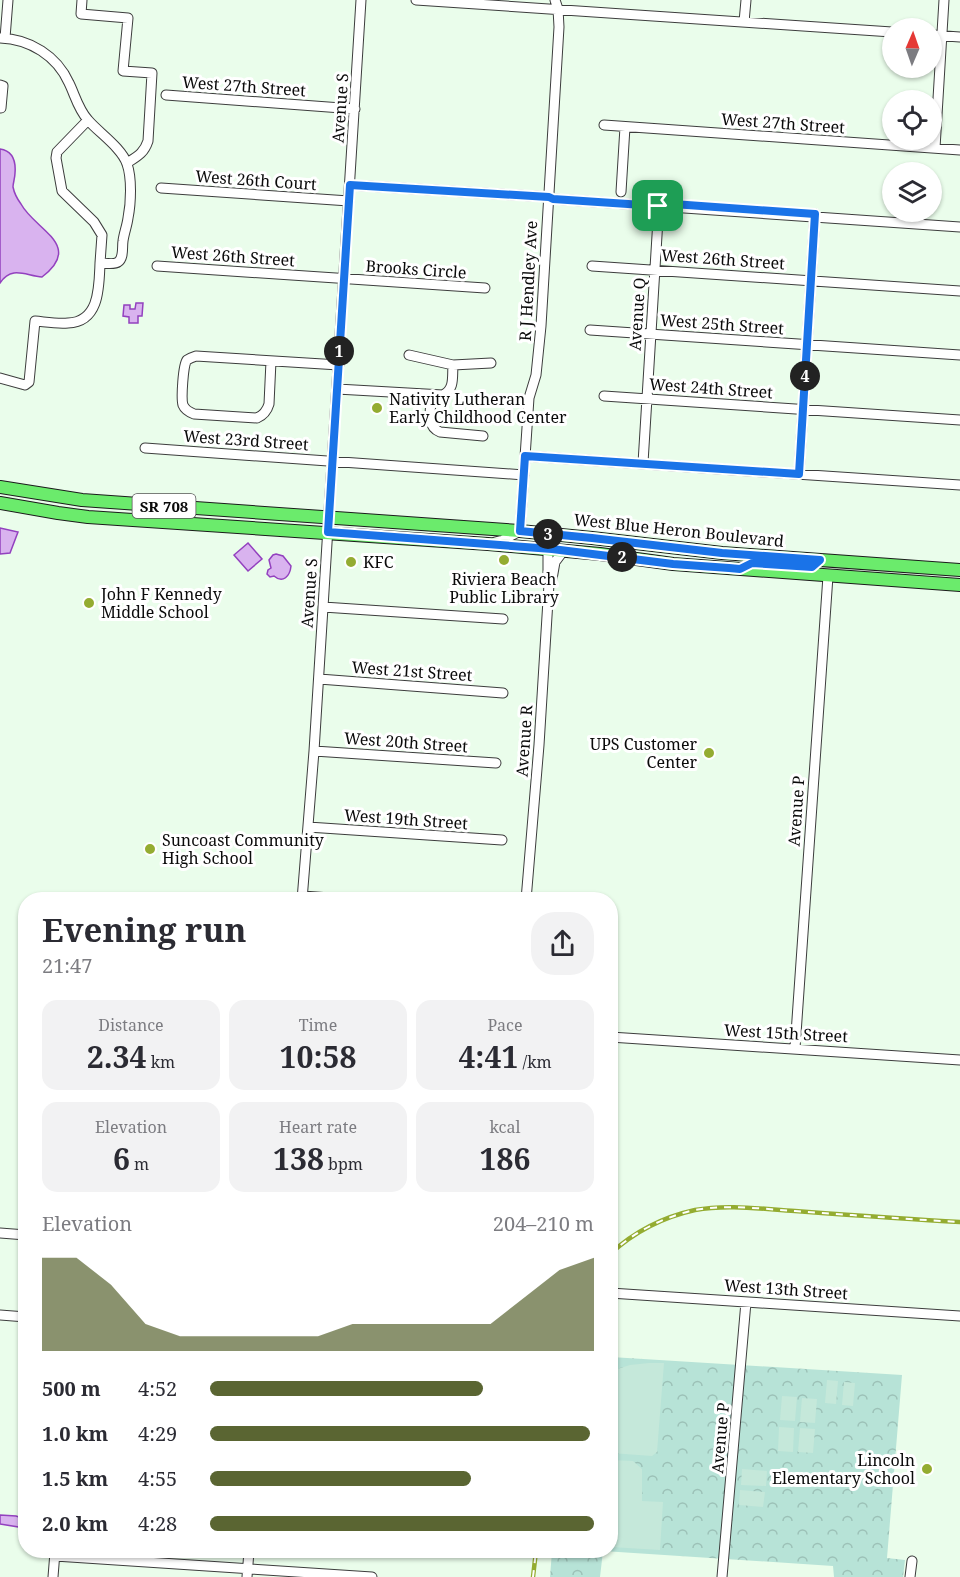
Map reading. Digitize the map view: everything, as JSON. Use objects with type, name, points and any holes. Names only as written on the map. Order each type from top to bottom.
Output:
[{"type":"main road","name":"West Blue Heron Boulevard","points":[[0,487],[61,497],[123,503],[520,531],[722,553],[960,570]]},
{"type":"main road","points":[[0,493],[39,501],[56,502],[61,497]]},
{"type":"main road","name":"West Blue Heron Boulevard","points":[[0,503],[88,517],[488,544],[564,550],[673,564],[960,585]]},
{"type":"main road","points":[[740,569],[752,563],[812,567],[820,560]]},
{"type":"main road","points":[[828,576],[836,569],[895,571],[900,566]]},
{"type":"street","points":[[9,0],[2,38],[31,45],[52,59],[65,75],[88,120],[120,152],[127,163],[130,192],[121,258],[115,264],[100,263]]},
{"type":"street","points":[[82,0],[81,14],[128,18],[123,71],[152,73],[148,141],[142,154],[127,163]]},
{"type":"street","name":"Avenue S","points":[[303,892],[319,679],[361,0]]},
{"type":"street","points":[[416,0],[556,4],[744,22],[882,31]]},
{"type":"street","points":[[744,22],[746,0]]},
{"type":"street","points":[[944,0],[942,36],[960,37]]},
{"type":"street","name":"R J Hendley Ave","points":[[525,456],[529,398],[538,360],[559,27],[556,4]]},
{"type":"street","points":[[0,86],[3,86],[0,108]]},
{"type":"street","name":"West 27th Street","points":[[166,95],[355,109]]},
{"type":"street","points":[[0,378],[25,385],[29,382],[35,321],[69,324],[80,321],[87,317],[96,300],[102,235],[94,222],[62,191],[56,158],[57,152],[88,120]]},
{"type":"street","name":"West 27th Street","points":[[604,125],[882,144]]},
{"type":"street","points":[[621,192],[625,127]]},
{"type":"street","name":"West 27th Street","points":[[942,149],[960,150]]},
{"type":"street","points":[[350,185],[960,226]]},
{"type":"street","name":"West 26th Court","points":[[161,188],[349,201]]},
{"type":"street","name":"Avenue Q","points":[[643,463],[659,205]]},
{"type":"street","points":[[799,474],[815,216]]},
{"type":"street","name":"West 26th Street","points":[[157,266],[344,279]]},
{"type":"street","name":"West 26th Street","points":[[592,266],[960,291]]},
{"type":"street","name":"Brooks Circle","points":[[344,279],[485,288]]},
{"type":"street","name":"West 25th Street","points":[[590,330],[960,355]]},
{"type":"street","points":[[409,355],[453,365],[490,363]]},
{"type":"street","points":[[271,361],[268,409],[257,418],[194,414],[184,406],[182,400],[184,366],[193,357],[199,356],[339,365]]},
{"type":"street","points":[[337,389],[443,395],[451,389],[453,365]]},
{"type":"street","points":[[432,395],[430,421],[435,430],[483,435]]},
{"type":"street","name":"West 24th Street","points":[[604,396],[960,420]]},
{"type":"street","name":"West 23rd Street","points":[[145,448],[524,475]]},
{"type":"street","points":[[488,544],[503,540],[520,531],[525,456],[960,485]]},
{"type":"street","name":"Avenue R","points":[[527,892],[539,745],[549,584],[548,549]]},
{"type":"street","name":"Avenue R","points":[[549,584],[552,580],[555,562],[564,550]]},
{"type":"street","name":"Avenue P","points":[[795,1048],[828,576]]},
{"type":"street","points":[[323,607],[503,619]]},
{"type":"street","name":"West 21st Street","points":[[319,679],[503,693]]},
{"type":"street","name":"West 20th Street","points":[[314,751],[496,763]]},
{"type":"street","name":"West 19th Street","points":[[308,827],[502,840]]},
{"type":"street","name":"West 15th Street","points":[[618,1037],[960,1060]]},
{"type":"street","points":[[0,1233],[18,1234]]},
{"type":"street","name":"West 13th Street","points":[[618,1294],[960,1316]]},
{"type":"street","name":"Avenue P","points":[[722,1577],[746,1302]]},
{"type":"street","points":[[0,1315],[18,1316]]},
{"type":"street","points":[[54,1577],[55,1558]]},
{"type":"street","points":[[103,1558],[247,1573],[372,1577]]},
{"type":"street","points":[[247,1573],[248,1558]]},
{"type":"street","points":[[910,1577],[912,1561]]},
{"type":"green space","points":[[618,1357],[902,1375],[887,1558],[905,1560],[903,1577],[834,1577],[833,1566],[618,1552]]},
{"type":"green space","points":[[664,1363],[657,1452],[652,1456],[618,1454],[618,1369],[630,1365]]},
{"type":"green space","points":[[827,1380],[838,1381],[836,1404],[825,1403]]},
{"type":"green space","points":[[844,1382],[855,1383],[853,1406],[842,1405]]},
{"type":"green space","points":[[782,1396],[797,1397],[795,1421],[780,1420]]},
{"type":"green space","points":[[802,1398],[817,1399],[815,1423],[800,1422]]},
{"type":"green space","points":[[779,1427],[794,1428],[793,1452],[778,1451]]},
{"type":"green space","points":[[800,1428],[815,1429],[813,1453],[798,1452]]},
{"type":"green space","points":[[618,1460],[633,1461],[642,1469],[642,1501],[663,1502],[660,1550],[618,1547]]},
{"type":"green space","points":[[742,1469],[767,1471],[766,1486],[741,1485]]},
{"type":"green space","points":[[740,1490],[765,1492],[763,1507],[739,1505]]},
{"type":"green space","points":[[551,1558],[602,1558],[600,1577],[550,1577]]},
{"type":"shaded area","points":[[0,149],[11,154],[15,164],[13,187],[15,194],[28,213],[58,247],[58,256],[54,266],[42,277],[14,273],[9,274],[0,283]]},
{"type":"shaded area","points":[[136,303],[143,303],[142,316],[138,316],[138,323],[129,323],[129,317],[123,316],[124,305],[130,305],[130,309],[135,309]]},
{"type":"shaded area","points":[[0,528],[18,532],[10,553],[0,554]]},
{"type":"shaded area","points":[[248,543],[262,559],[248,571],[234,555]]},
{"type":"shaded area","points":[[276,554],[283,556],[291,566],[286,578],[270,577],[267,574],[271,568],[269,560]]},
{"type":"shaded area","points":[[0,1515],[18,1517],[18,1527],[0,1524]]},
{"type":"railway","points":[[618,1248],[639,1232],[660,1221],[695,1210],[719,1207],[960,1222]]},
{"type":"railway","points":[[533,1577],[535,1558]]},
{"type":"place","name":"Nativity Lutheran Early Childhood Center","points":[[377,408]]},
{"type":"place","name":"Riviera Beach Public Library","points":[[504,560]]},
{"type":"place","name":"KFC","points":[[351,562]]},
{"type":"place","name":"John F Kennedy Middle School","points":[[89,603]]},
{"type":"place","name":"UPS Customer Center","points":[[709,753]]},
{"type":"place","name":"Suncoast Community High School","points":[[150,849]]},
{"type":"place","name":"Lincoln Elementary School","points":[[927,1469]]},
{"type":"route","points":[[350,185],[658,206],[659,203],[815,214],[799,474],[525,456],[520,531],[722,553],[820,560],[812,567],[752,563],[740,569],[673,564],[552,549],[328,532],[350,185]]}]
